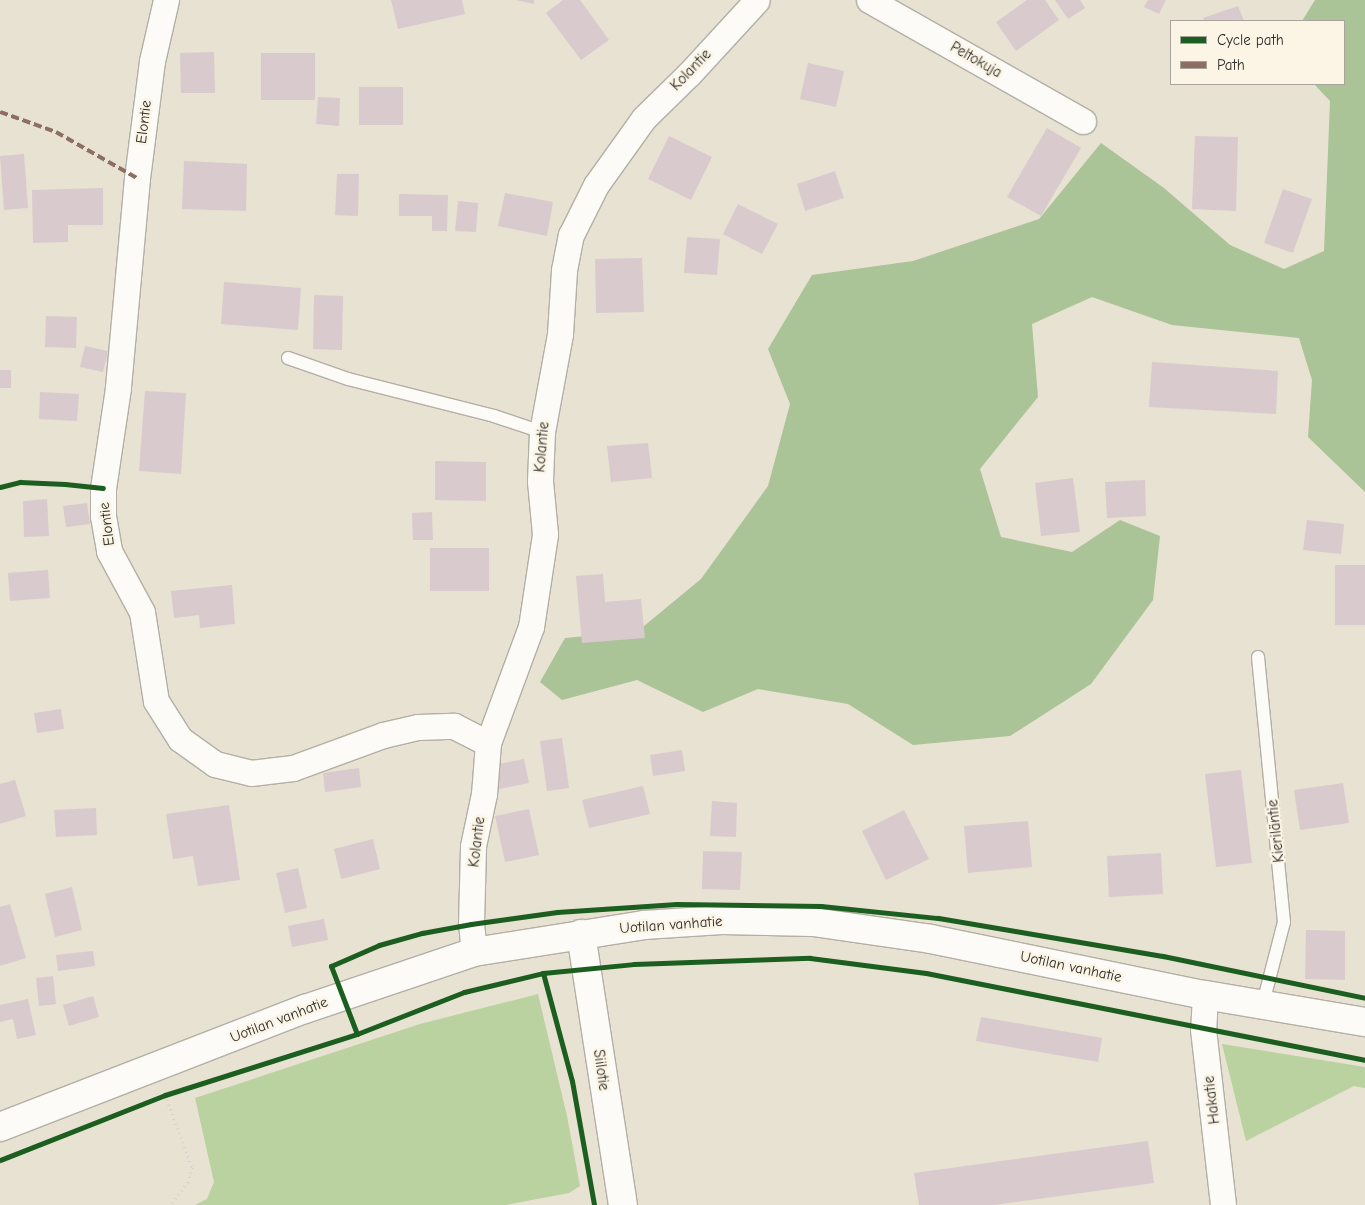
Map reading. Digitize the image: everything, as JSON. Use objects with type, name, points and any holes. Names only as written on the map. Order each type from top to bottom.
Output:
[{"type":"main road","name":"Uotilan vanhatie","points":[[0,1127],[305,1009],[474,952],[644,925],[722,920],[813,922],[931,939],[1205,994],[1365,1022]]},
{"type":"main road","name":"Siilotie","points":[[582,934],[623,1205]]},
{"type":"street","name":"Elontie","points":[[166,0],[151,71],[137,178],[118,388],[103,488],[103,516],[109,550],[142,612],[156,701],[180,739],[215,764],[251,773],[293,768],[383,735],[418,727],[454,726],[488,743]]},
{"type":"street","name":"Kolantie","points":[[474,952],[470,924],[473,846],[484,794],[488,743],[531,627],[545,534],[540,481],[542,432],[560,334],[564,270],[571,235],[596,185],[644,118],[689,74],[757,0]]},
{"type":"street","name":"Peltokuja","points":[[869,0],[1083,121]]},
{"type":"street","name":"Hakatie","points":[[1205,994],[1203,1030],[1223,1205]]},
{"type":"lane","points":[[288,358],[348,379],[494,416],[542,432]]},
{"type":"lane","name":"Kieriläntie","points":[[1258,657],[1284,922],[1263,1004]]},
{"type":"path","points":[[156,1098],[174,1092]]},
{"type":"path","points":[[165,1095],[192,1167],[188,1182],[171,1205]]},
{"type":"green space","points":[[1315,0],[1365,0],[1365,492],[1308,437],[1312,380],[1299,338],[1172,325],[1092,297],[1032,324],[1038,397],[980,469],[1001,537],[1072,552],[1120,520],[1160,536],[1153,600],[1091,684],[1010,736],[913,745],[848,704],[758,689],[703,712],[637,680],[562,700],[540,682],[565,638],[638,631],[701,579],[768,486],[790,404],[768,349],[812,275],[913,261],[1039,219],[1101,143],[1164,188],[1230,245],[1284,269],[1324,251],[1330,101],[1315,85],[1345,85],[1345,20],[1303,20]]},
{"type":"green space","points":[[538,994],[567,1116],[580,1186],[569,1193],[506,1205],[195,1205],[207,1199],[214,1182],[195,1098],[420,1024]]},
{"type":"green space","points":[[1222,1044],[1365,1067],[1365,1088],[1354,1086],[1246,1141]]},
{"type":"building","points":[[391,0],[462,0],[465,14],[398,29]]},
{"type":"building","points":[[516,0],[534,0],[534,4]]},
{"type":"building","points":[[563,0],[580,0],[609,40],[581,60],[546,13]]},
{"type":"building","points":[[1027,0],[1045,0],[1059,20],[1016,51],[996,22]]},
{"type":"building","points":[[1055,0],[1080,0],[1085,8],[1068,19]]},
{"type":"building","points":[[1148,0],[1166,0],[1159,14],[1144,7]]},
{"type":"building","points":[[1238,6],[1244,20],[1204,20],[1203,18]]},
{"type":"building","points":[[214,52],[215,93],[181,93],[180,53]]},
{"type":"building","points":[[261,53],[315,53],[315,100],[261,100]]},
{"type":"building","points":[[808,63],[844,71],[836,107],[800,99]]},
{"type":"building","points":[[359,87],[403,87],[403,125],[359,125]]},
{"type":"building","points":[[318,97],[340,98],[339,126],[316,124]]},
{"type":"building","points":[[1047,128],[1081,148],[1041,216],[1007,197]]},
{"type":"building","points":[[669,136],[712,157],[691,200],[648,179]]},
{"type":"building","points":[[1195,136],[1238,137],[1236,211],[1192,209]]},
{"type":"building","points":[[24,154],[28,208],[4,210],[0,156]]},
{"type":"building","points":[[184,161],[247,164],[246,211],[182,209]]},
{"type":"building","points":[[835,171],[844,198],[805,211],[797,184]]},
{"type":"building","points":[[337,174],[359,174],[358,216],[335,215]]},
{"type":"building","points":[[103,188],[103,225],[68,225],[68,242],[33,243],[32,190]]},
{"type":"building","points":[[1283,189],[1312,199],[1293,253],[1264,243]]},
{"type":"building","points":[[505,193],[553,202],[547,236],[498,226]]},
{"type":"building","points":[[399,194],[448,195],[447,231],[432,231],[432,216],[399,216]]},
{"type":"building","points":[[458,201],[478,203],[476,232],[455,231]]},
{"type":"building","points":[[738,204],[778,224],[762,254],[723,234]]},
{"type":"building","points":[[687,237],[720,239],[717,275],[684,273]]},
{"type":"building","points":[[642,258],[644,312],[596,313],[595,259]]},
{"type":"building","points":[[224,282],[301,288],[298,330],[221,324]]},
{"type":"building","points":[[314,295],[343,296],[342,350],[313,349]]},
{"type":"building","points":[[46,316],[77,317],[76,348],[45,347]]},
{"type":"building","points":[[85,346],[108,351],[103,372],[80,367]]},
{"type":"building","points":[[1152,362],[1278,371],[1276,414],[1149,407]]},
{"type":"building","points":[[0,370],[11,370],[11,388],[0,388]]},
{"type":"building","points":[[145,391],[186,393],[181,474],[139,471]]},
{"type":"building","points":[[40,392],[79,394],[77,421],[39,419]]},
{"type":"building","points":[[648,443],[652,478],[611,482],[607,446]]},
{"type":"building","points":[[435,461],[486,462],[486,501],[435,500]]},
{"type":"building","points":[[1073,478],[1080,532],[1041,536],[1035,483]]},
{"type":"building","points":[[1145,480],[1146,516],[1107,518],[1105,482]]},
{"type":"building","points":[[47,499],[49,536],[24,537],[23,501]]},
{"type":"building","points":[[87,503],[90,524],[66,527],[63,506]]},
{"type":"building","points":[[432,512],[433,540],[413,540],[412,513]]},
{"type":"building","points":[[1307,520],[1344,524],[1341,554],[1303,550]]},
{"type":"building","points":[[430,548],[489,548],[489,591],[430,591]]},
{"type":"building","points":[[1335,565],[1365,565],[1365,625],[1335,625]]},
{"type":"building","points":[[48,570],[50,598],[10,601],[8,573]]},
{"type":"building","points":[[603,574],[605,602],[641,599],[645,638],[582,643],[576,576]]},
{"type":"building","points":[[232,585],[235,624],[200,628],[199,615],[174,618],[171,591]]},
{"type":"building","points":[[61,709],[64,729],[37,733],[34,713]]},
{"type":"building","points":[[562,738],[569,788],[547,791],[540,741]]},
{"type":"building","points":[[682,750],[685,771],[653,776],[650,755]]},
{"type":"building","points":[[524,759],[529,783],[499,789],[494,765]]},
{"type":"building","points":[[359,768],[361,787],[325,792],[323,773]]},
{"type":"building","points":[[1241,770],[1252,863],[1216,867],[1205,774]]},
{"type":"building","points":[[15,780],[26,816],[0,824],[0,784]]},
{"type":"building","points":[[1343,783],[1349,823],[1300,830],[1294,790]]},
{"type":"building","points":[[643,786],[650,814],[589,828],[582,800]]},
{"type":"building","points":[[712,801],[737,803],[736,837],[710,836]]},
{"type":"building","points":[[229,805],[240,880],[198,886],[193,856],[173,859],[166,814]]},
{"type":"building","points":[[96,808],[97,835],[56,837],[54,810]]},
{"type":"building","points":[[529,809],[539,855],[505,862],[495,816]]},
{"type":"building","points":[[904,810],[929,859],[886,880],[862,831]]},
{"type":"building","points":[[1028,821],[1032,867],[968,873],[964,826]]},
{"type":"building","points":[[373,839],[380,869],[341,879],[334,849]]},
{"type":"building","points":[[703,851],[742,852],[740,890],[702,889]]},
{"type":"building","points":[[1161,853],[1163,894],[1109,897],[1107,856]]},
{"type":"building","points":[[298,868],[307,908],[285,913],[276,873]]},
{"type":"building","points":[[72,887],[82,930],[55,937],[45,894]]},
{"type":"building","points":[[10,904],[26,958],[0,966],[0,907]]},
{"type":"building","points":[[324,919],[328,940],[292,947],[288,926]]},
{"type":"building","points":[[1306,930],[1345,931],[1345,980],[1305,979]]},
{"type":"building","points":[[93,951],[95,966],[58,971],[56,955]]},
{"type":"building","points":[[53,976],[56,1004],[39,1006],[36,978]]},
{"type":"building","points":[[93,996],[99,1017],[69,1026],[63,1005]]},
{"type":"building","points":[[28,999],[36,1035],[17,1039],[13,1019],[0,1022],[0,1005]]},
{"type":"building","points":[[981,1017],[1102,1038],[1098,1062],[976,1041]]},
{"type":"building","points":[[1148,1141],[1154,1183],[994,1205],[919,1205],[914,1173]]},
{"type":"marked path","points":[[0,112],[56,132],[137,178]]},
{"type":"cycle path","points":[[0,487],[20,482],[103,488]]},
{"type":"cycle path","points":[[357,1034],[331,966],[379,945],[422,933],[557,912],[677,904],[821,906],[938,918],[1163,956],[1365,998]]},
{"type":"cycle path","points":[[0,1160],[165,1095],[357,1034],[464,992],[543,973],[634,964],[810,958],[926,973],[1365,1060]]},
{"type":"cycle path","points":[[543,973],[572,1081],[594,1205]]}]
